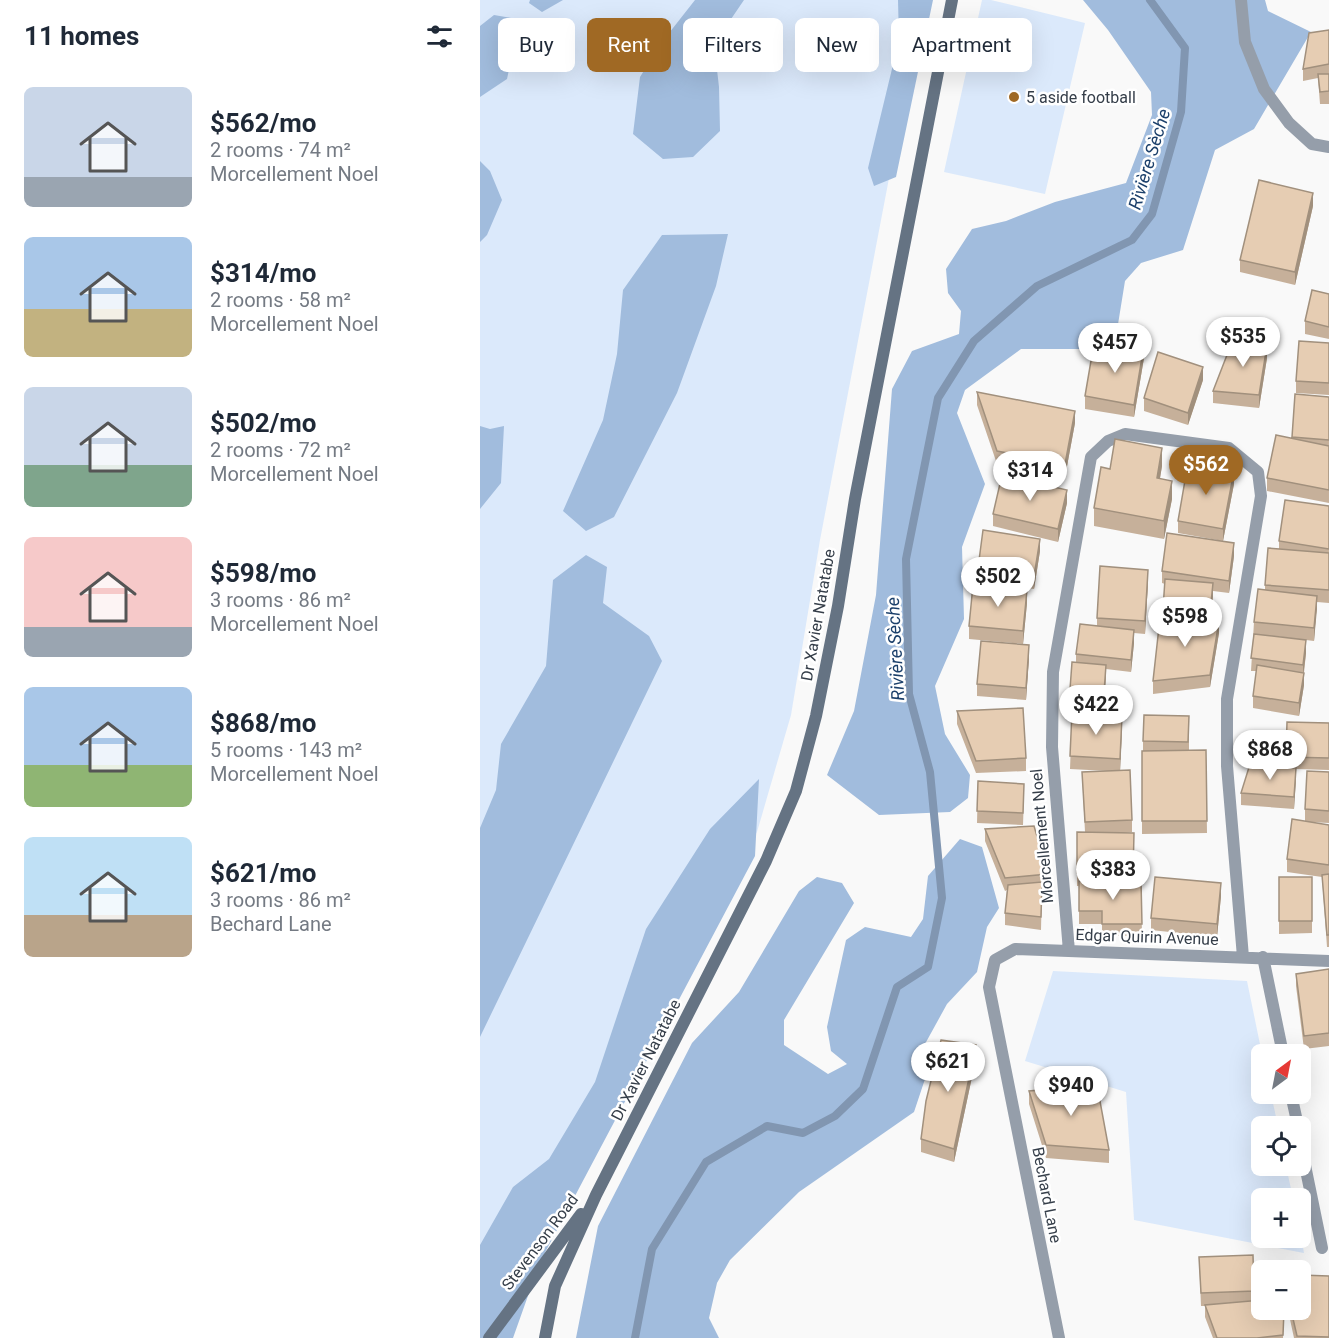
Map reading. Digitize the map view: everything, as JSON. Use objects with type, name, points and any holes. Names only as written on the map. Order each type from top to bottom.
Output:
[{"type":"main road","name":"Dr Xavier Natatabe","points":[[596,1195],[766,861],[796,791],[816,716],[832,637],[855,499],[952,0]]},
{"type":"main road","name":"Stevenson Road","points":[[489,1338],[596,1195]]},
{"type":"main road","points":[[545,1338],[555,1286],[596,1195]]},
{"type":"street","points":[[1241,0],[1245,42],[1264,89],[1289,123],[1312,144],[1329,147]]},
{"type":"street","name":"Morcellement Noel","points":[[1068,951],[1052,747],[1053,672],[1091,457],[1108,441],[1125,434],[1229,448],[1258,472],[1261,496],[1227,699],[1227,765],[1243,957]]},
{"type":"street","name":"Edgar Quirin Avenue","points":[[989,987],[995,960],[1015,949],[1329,961]]},
{"type":"street","points":[[1263,957],[1281,1044]]},
{"type":"street","name":"Bechard Lane","points":[[989,987],[1059,1338]]},
{"type":"street","points":[[1307,1176],[1322,1248]]},
{"type":"shaded area","points":[[480,0],[923,0],[920,18],[891,18],[891,72],[909,72],[820,540],[791,715],[757,832],[587,1142],[480,1302]]},
{"type":"shaded area","points":[[530,0],[563,0],[542,12],[529,3]]},
{"type":"shaded area","points":[[695,0],[744,0],[732,18],[683,18],[683,72],[717,72],[720,131],[693,157],[663,159],[633,134],[640,77],[643,72],[671,72],[671,31]]},
{"type":"shaded area","points":[[898,0],[933,0],[929,18],[898,18]]},
{"type":"shaded area","name":"5 aside football","points":[[982,0],[991,0],[1085,23],[1045,194],[944,172],[966,72],[1032,72],[1032,18],[978,18]]},
{"type":"shaded area","points":[[1083,0],[1265,0],[1268,11],[1311,32],[1254,129],[1215,150],[1183,250],[1141,263],[1125,281],[1114,349],[1021,349],[965,390],[957,413],[985,484],[962,547],[964,619],[935,686],[945,734],[970,775],[968,798],[950,812],[879,815],[827,775],[854,711],[876,595],[892,389],[912,351],[959,334],[961,311],[948,293],[946,269],[972,229],[1006,221],[1055,202],[1126,183],[1152,115],[1151,92],[1108,30]]},
{"type":"shaded area","points":[[494,15],[511,18],[498,18],[498,72],[508,72],[507,79],[480,97],[480,26]]},
{"type":"shaded area","points":[[891,72],[918,72],[896,177],[874,186],[868,168]]},
{"type":"shaded area","points":[[480,161],[490,171],[502,200],[487,235],[480,242]]},
{"type":"shaded area","points":[[728,234],[716,286],[677,393],[614,517],[586,531],[563,511],[603,420],[617,354],[623,290],[662,235]]},
{"type":"shaded area","points":[[480,426],[490,429],[504,426],[501,483],[480,509]]},
{"type":"shaded area","points":[[586,555],[607,567],[603,603],[649,636],[662,661],[480,1037],[480,828],[496,790],[501,744],[546,666],[553,580]]},
{"type":"shaded area","points":[[759,779],[755,856],[540,1262],[513,1338],[480,1338],[480,1245],[513,1187],[549,1159],[595,1082],[646,929],[710,829]]},
{"type":"shaded area","points":[[960,839],[982,847],[999,908],[987,927],[977,972],[947,1004],[925,1044],[929,1067],[914,1112],[799,1192],[730,1260],[717,1283],[709,1318],[719,1338],[576,1338],[598,1226],[692,1043],[739,992],[799,891],[817,877],[842,883],[854,903],[784,1020],[784,1045],[828,1074],[847,1064],[831,1051],[827,1027],[846,940],[865,927],[911,937],[923,919],[928,876]]},
{"type":"shaded area","points":[[1053,971],[1247,981],[1260,1044],[1251,1044],[1251,1104],[1273,1104],[1276,1116],[1251,1116],[1251,1176],[1288,1176],[1291,1188],[1251,1188],[1251,1243],[1134,1220],[1126,1092],[1025,1061]]},
{"type":"shaded area","points":[[1278,1248],[1303,1248],[1304,1253]]},
{"type":"building","points":[[1329,30],[1329,64],[1303,69],[1309,33]]},
{"type":"building","points":[[1318,74],[1329,74],[1329,91],[1320,92]]},
{"type":"building","points":[[1259,180],[1313,193],[1295,272],[1240,260]]},
{"type":"building","points":[[1312,290],[1329,294],[1329,327],[1305,321]]},
{"type":"building","points":[[1234,337],[1267,345],[1259,395],[1213,391]]},
{"type":"building","points":[[1299,341],[1329,343],[1329,383],[1296,381]]},
{"type":"building","points":[[1144,345],[1134,405],[1085,396],[1093,349]]},
{"type":"building","points":[[1158,352],[1203,367],[1188,413],[1144,398]]},
{"type":"building","points":[[977,392],[1075,411],[1065,464],[997,451]]},
{"type":"building","points":[[1295,394],[1329,397],[1329,440],[1292,437]]},
{"type":"building","points":[[1276,435],[1329,446],[1329,490],[1267,478]]},
{"type":"building","points":[[1115,439],[1162,448],[1157,478],[1172,481],[1164,521],[1094,508],[1101,467],[1110,469]]},
{"type":"building","points":[[1188,463],[1234,471],[1223,529],[1178,521]]},
{"type":"building","points":[[1002,475],[1067,490],[1058,529],[993,514]]},
{"type":"building","points":[[1285,500],[1329,506],[1329,549],[1279,541]]},
{"type":"building","points":[[983,530],[1040,539],[1034,576],[978,568]]},
{"type":"building","points":[[1167,533],[1234,543],[1229,581],[1162,571]]},
{"type":"building","points":[[1268,548],[1329,553],[1329,590],[1265,585]]},
{"type":"building","points":[[1100,566],[1148,570],[1145,621],[1097,618]]},
{"type":"building","points":[[1165,579],[1213,583],[1210,613],[1163,609]]},
{"type":"building","points":[[973,585],[1027,590],[1023,631],[969,626]]},
{"type":"building","points":[[1258,589],[1317,596],[1314,628],[1254,622]]},
{"type":"building","points":[[1160,618],[1219,621],[1210,675],[1153,681]]},
{"type":"building","points":[[1080,624],[1134,630],[1131,660],[1076,654]]},
{"type":"building","points":[[1254,634],[1306,640],[1303,665],[1251,658]]},
{"type":"building","points":[[981,641],[1029,645],[1026,688],[977,684]]},
{"type":"building","points":[[1072,662],[1106,665],[1103,706],[1069,703]]},
{"type":"building","points":[[1257,665],[1304,673],[1299,703],[1253,696]]},
{"type":"building","points":[[1023,708],[1026,758],[976,761],[957,711]]},
{"type":"building","points":[[1072,712],[1122,716],[1120,759],[1070,756]]},
{"type":"building","points":[[1144,715],[1189,716],[1188,742],[1143,741]]},
{"type":"building","points":[[1287,722],[1329,723],[1329,758],[1286,757]]},
{"type":"building","points":[[1206,750],[1207,821],[1142,821],[1142,751]]},
{"type":"building","points":[[1250,764],[1296,768],[1294,797],[1241,793]]},
{"type":"building","points":[[1130,770],[1132,820],[1085,822],[1082,772]]},
{"type":"building","points":[[1307,771],[1329,772],[1329,811],[1305,809]]},
{"type":"building","points":[[978,781],[1024,784],[1023,813],[977,811]]},
{"type":"building","points":[[1292,819],[1329,825],[1329,865],[1287,859]]},
{"type":"building","points":[[1034,826],[1048,874],[1005,878],[985,829]]},
{"type":"building","points":[[1077,832],[1134,833],[1133,875],[1077,873]]},
{"type":"building","points":[[1329,874],[1329,935],[1327,935],[1322,875]]},
{"type":"building","points":[[1155,877],[1221,883],[1217,924],[1151,918]]},
{"type":"building","points":[[1279,877],[1312,877],[1312,921],[1279,921]]},
{"type":"building","points":[[1079,881],[1141,881],[1142,924],[1102,924],[1102,911],[1079,911]]},
{"type":"building","points":[[1042,882],[1041,917],[1005,913],[1008,885]]},
{"type":"building","points":[[1329,969],[1329,1033],[1304,1036],[1296,974]]},
{"type":"building","points":[[941,1040],[976,1045],[954,1149],[921,1139],[926,1101]]},
{"type":"building","points":[[1097,1085],[1109,1150],[1046,1145],[1029,1091]]},
{"type":"building","points":[[1253,1255],[1251,1291],[1201,1293],[1199,1257]]},
{"type":"building","points":[[1311,1275],[1329,1276],[1329,1337],[1297,1336],[1293,1320],[1311,1320]]},
{"type":"building","points":[[1251,1301],[1251,1320],[1284,1320],[1283,1335],[1257,1338],[1217,1338],[1205,1305]]},
{"type":"waterway","name":"Rivière Sèche","points":[[635,1338],[652,1249],[706,1162],[767,1126],[803,1133],[835,1116],[863,1089],[897,987],[928,967],[942,898],[930,772],[909,694],[906,559],[938,398],[974,341],[1037,286],[1132,240],[1152,214],[1181,112],[1185,48],[1150,0]]},
{"type":"place","name":"5 aside football","points":[[1014,97]]}]
